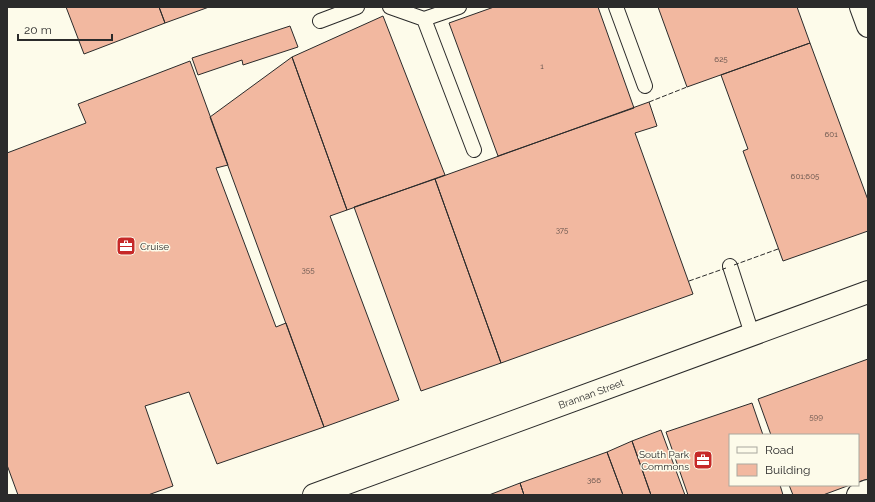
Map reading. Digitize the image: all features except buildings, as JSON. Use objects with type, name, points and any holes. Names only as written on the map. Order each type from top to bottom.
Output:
[{"type":"main road","points":[[861,7],[868,26]]},
{"type":"main road","name":"Brannan Street","points":[[314,495],[342,490],[752,334],[868,292]]},
{"type":"main road","points":[[858,495],[868,491]]},
{"type":"lane","points":[[320,21],[357,7]]},
{"type":"lane","points":[[390,7],[424,19],[459,7]]},
{"type":"lane","points":[[616,7],[645,86]]},
{"type":"lane","points":[[424,19],[474,150]]},
{"type":"lane","points":[[730,266],[752,334]]},
{"type":"fence","points":[[649,102],[687,87]]},
{"type":"fence","points":[[734,265],[778,249]]},
{"type":"fence","points":[[689,281],[726,268]]},
{"type":"place","name":"Cruise","points":[[126,246]]},
{"type":"place","name":"South Park Commons","points":[[703,460]]}]
